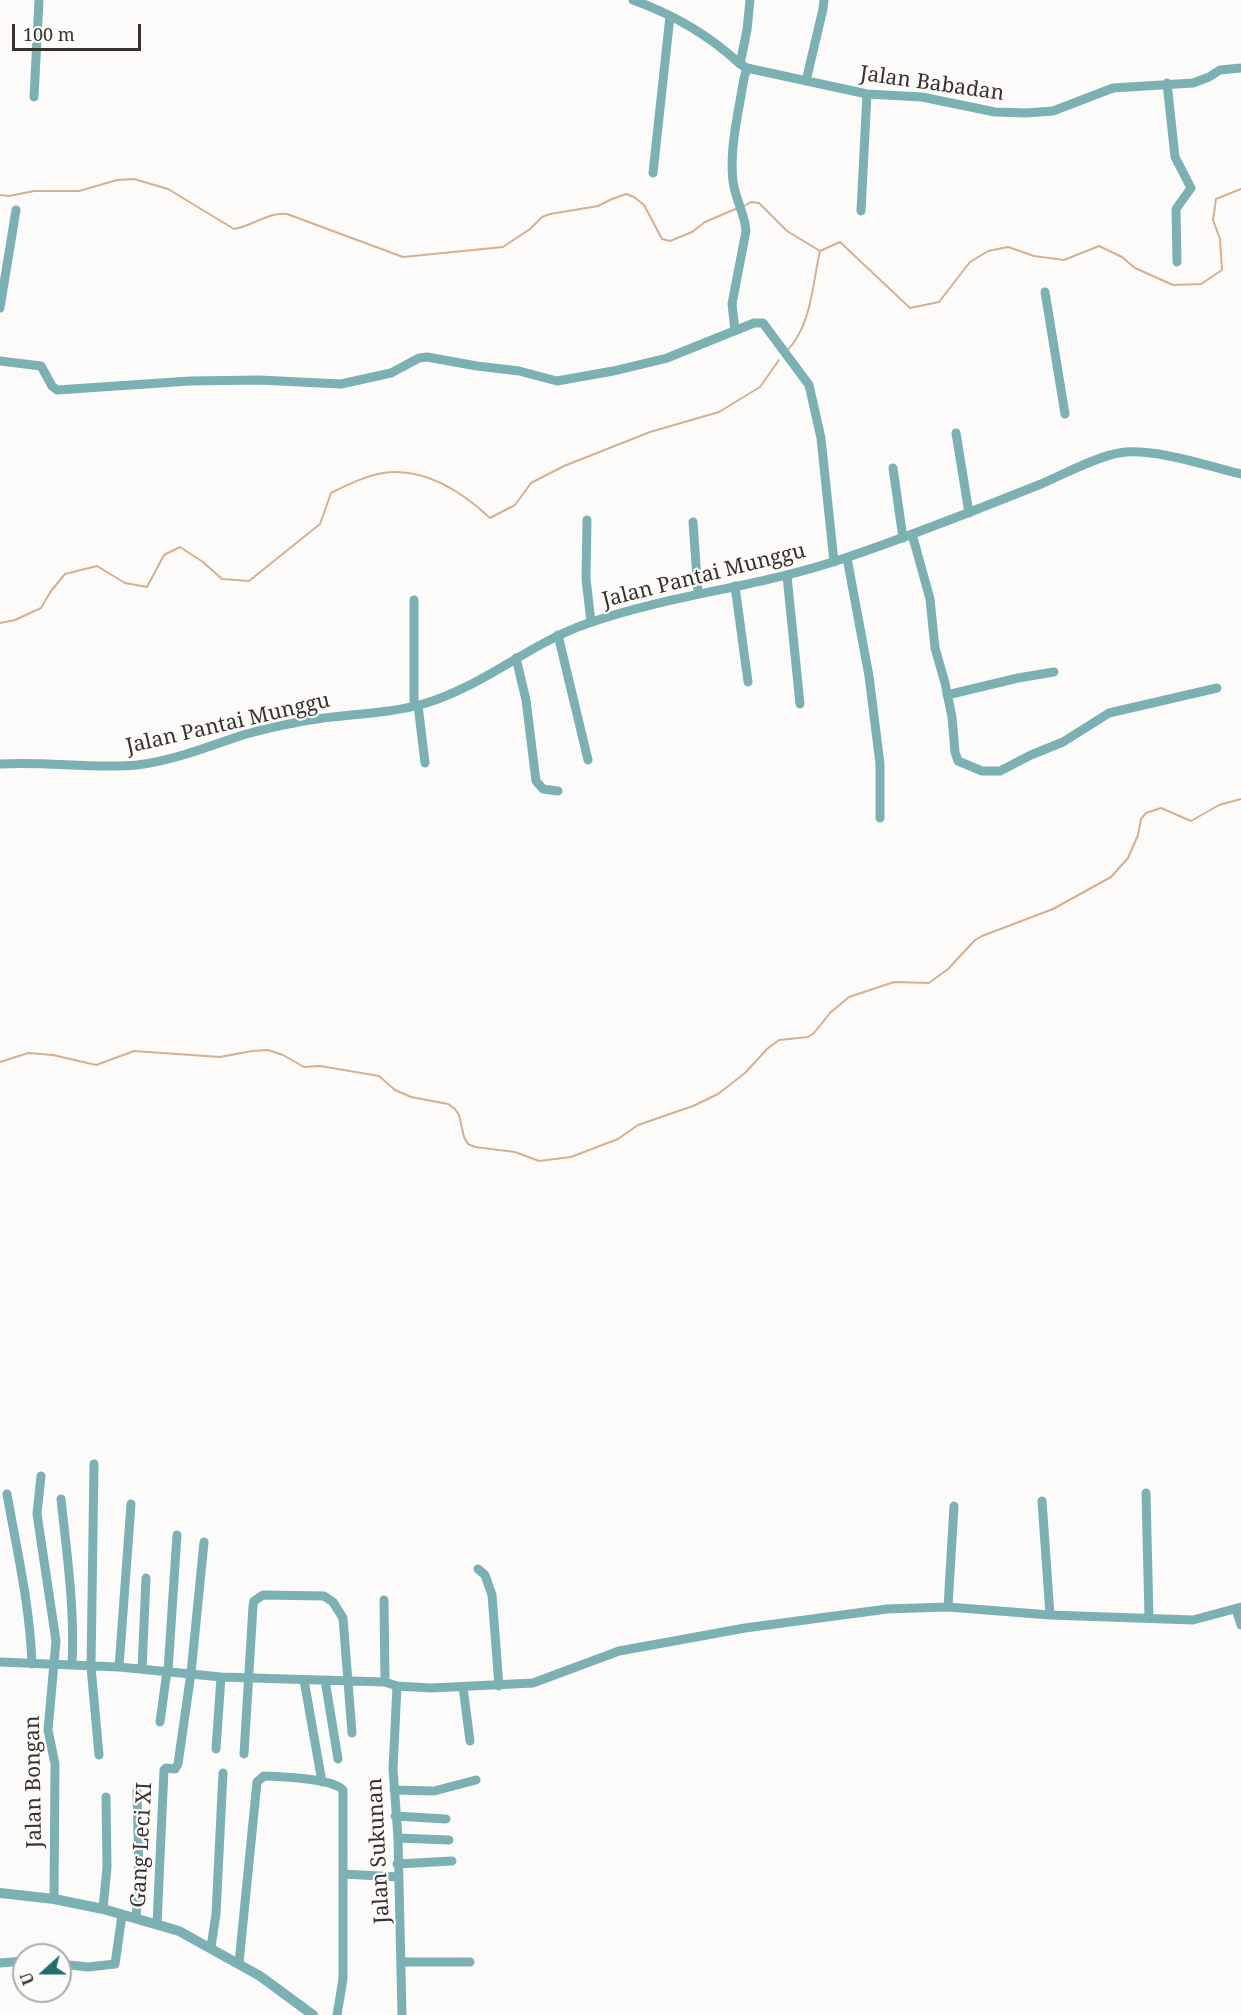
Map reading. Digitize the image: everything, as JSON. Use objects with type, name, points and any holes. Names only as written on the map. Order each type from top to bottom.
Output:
[{"type":"street","points":[[34,97],[39,0]]},
{"type":"street","name":"Jalan Babadan","points":[[633,0],[652,3],[670,16],[700,32],[744,66],[867,94],[922,97],[995,112],[1053,111],[1113,88],[1193,83],[1220,70],[1241,68]]},
{"type":"street","points":[[735,331],[732,304],[746,231],[735,194],[733,157],[744,78],[750,0]]},
{"type":"street","points":[[806,81],[824,0]]},
{"type":"street","points":[[653,173],[670,16]]},
{"type":"street","points":[[1167,83],[1175,157],[1191,188],[1176,209],[1177,262]]},
{"type":"street","points":[[861,211],[867,94]]},
{"type":"street","points":[[0,308],[16,210]]},
{"type":"street","points":[[1045,292],[1065,414]]},
{"type":"street","points":[[0,360],[41,366],[52,386],[57,390],[190,381],[340,384],[391,373],[419,358],[427,357],[519,371],[557,381],[667,358],[754,323],[763,323],[809,385],[821,438],[834,562]]},
{"type":"street","points":[[956,434],[969,513]]},
{"type":"street","name":"Jalan Pantai Munggu","points":[[0,764],[29,762],[110,767],[141,764],[177,757],[242,735],[312,719],[377,714],[416,706],[457,691],[558,635],[591,622],[698,592],[787,576],[848,558],[969,513],[1117,453],[1156,455],[1241,474]]},
{"type":"street","points":[[893,468],[907,536],[930,599],[938,659],[947,695],[958,760],[982,771],[994,772],[1063,742],[1109,713],[1217,688]]},
{"type":"street","points":[[586,520],[586,579],[591,622]]},
{"type":"street","points":[[693,522],[698,592]]},
{"type":"street","points":[[848,558],[869,676],[880,764],[880,818]]},
{"type":"street","points":[[787,576],[801,704]]},
{"type":"street","points":[[735,586],[748,682]]},
{"type":"street","points":[[414,600],[416,706],[425,763]]},
{"type":"street","points":[[558,635],[588,760]]},
{"type":"street","points":[[516,658],[526,700],[536,781],[543,789],[558,791]]},
{"type":"street","points":[[947,695],[1017,678],[1054,672]]},
{"type":"street","points":[[94,1464],[91,1667],[99,1755]]},
{"type":"street","name":"Jalan Bongan","points":[[41,1476],[36,1514],[56,1641],[48,1730],[55,1764],[54,1899]]},
{"type":"street","points":[[1146,1493],[1149,1618]]},
{"type":"street","points":[[7,1494],[31,1625],[32,1664]]},
{"type":"street","points":[[61,1499],[72,1597],[74,1635],[72,1665]]},
{"type":"street","points":[[1042,1501],[1050,1615]]},
{"type":"street","points":[[119,1667],[131,1504]]},
{"type":"street","points":[[948,1607],[954,1506]]},
{"type":"street","points":[[160,1722],[167,1671],[177,1535]]},
{"type":"street","points":[[191,1673],[204,1542]]},
{"type":"street","points":[[478,1569],[489,1584],[492,1595],[499,1686]]},
{"type":"street","points":[[142,1669],[146,1578]]},
{"type":"street","points":[[244,1754],[254,1601],[263,1595],[324,1596],[333,1602],[343,1618],[352,1733]]},
{"type":"street","points":[[384,1600],[385,1682]]},
{"type":"street","points":[[0,1662],[119,1667],[221,1677],[385,1682],[397,1686],[499,1686],[533,1683],[619,1651],[745,1628],[887,1609],[948,1607],[1050,1615],[1193,1620],[1239,1608],[1241,1625]]},
{"type":"street","name":"Gang Leci XI","points":[[157,1924],[164,1770],[166,1768],[175,1769],[177,1766],[191,1673]]},
{"type":"street","points":[[216,1749],[221,1677]]},
{"type":"street","points":[[304,1680],[322,1782]]},
{"type":"street","points":[[325,1680],[338,1759]]},
{"type":"street","name":"Jalan Sukunan","points":[[397,1686],[393,1769],[398,1838],[402,2015]]},
{"type":"street","points":[[463,1687],[470,1741]]},
{"type":"street","points":[[211,1947],[216,1914],[223,1773]]},
{"type":"street","points":[[239,1963],[256,1782],[264,1776],[335,1785],[343,1790],[343,1980],[337,2015]]},
{"type":"street","points":[[394,1790],[434,1791],[476,1780]]},
{"type":"street","points":[[136,1918],[139,1876],[137,1791]]},
{"type":"street","points":[[103,1909],[107,1867],[106,1797]]},
{"type":"street","points":[[395,1816],[447,1820]]},
{"type":"street","points":[[398,1838],[448,1840]]},
{"type":"street","points":[[397,1864],[452,1861]]},
{"type":"street","points":[[343,1874],[398,1877]]},
{"type":"street","points":[[0,1893],[54,1899],[103,1909],[180,1931],[270,1982],[313,2015]]},
{"type":"street","points":[[72,1965],[88,1967],[115,1964],[122,1915]]},
{"type":"street","points":[[402,1962],[470,1962]]},
{"type":"waterway","points":[[0,195],[9,196],[34,191],[79,191],[117,180],[134,179],[168,189],[234,229],[273,215],[287,214],[403,257],[503,247],[530,229],[542,217],[598,206],[626,194],[644,205],[662,239],[670,241],[692,232],[705,222],[738,208]]},
{"type":"waterway","points":[[787,351],[802,329],[806,317],[820,251],[840,242],[910,308],[939,302],[970,262],[988,251],[1008,247],[1034,256],[1064,260],[1099,246],[1122,257],[1135,268],[1173,285],[1201,284],[1222,270],[1220,239],[1213,220],[1216,199],[1241,189]]},
{"type":"waterway","points":[[744,206],[751,202],[759,203],[787,231],[820,251]]},
{"type":"waterway","points":[[0,623],[15,620],[41,608],[65,574],[97,566],[125,583],[147,587],[164,555],[180,547],[203,562],[222,579],[249,581],[320,524],[331,493],[376,474],[398,472],[427,477],[454,490],[490,518],[515,505],[531,483],[564,466],[650,432],[719,412],[760,387],[779,360]]},
{"type":"waterway","points":[[0,1062],[28,1053],[53,1055],[96,1065],[134,1051],[220,1057],[268,1050],[283,1055],[304,1067],[320,1066],[379,1076],[395,1090],[411,1097],[448,1104],[459,1115],[468,1144],[475,1147],[515,1152],[539,1161],[571,1157],[618,1139],[638,1125],[693,1106],[718,1094],[745,1073],[767,1049],[779,1040],[808,1037],[814,1033],[830,1013],[849,997],[894,982],[929,983],[948,969],[975,940],[1053,909],[1111,877],[1128,858],[1138,835],[1141,819],[1146,813],[1161,808],[1191,821],[1219,805],[1241,799]]}]
